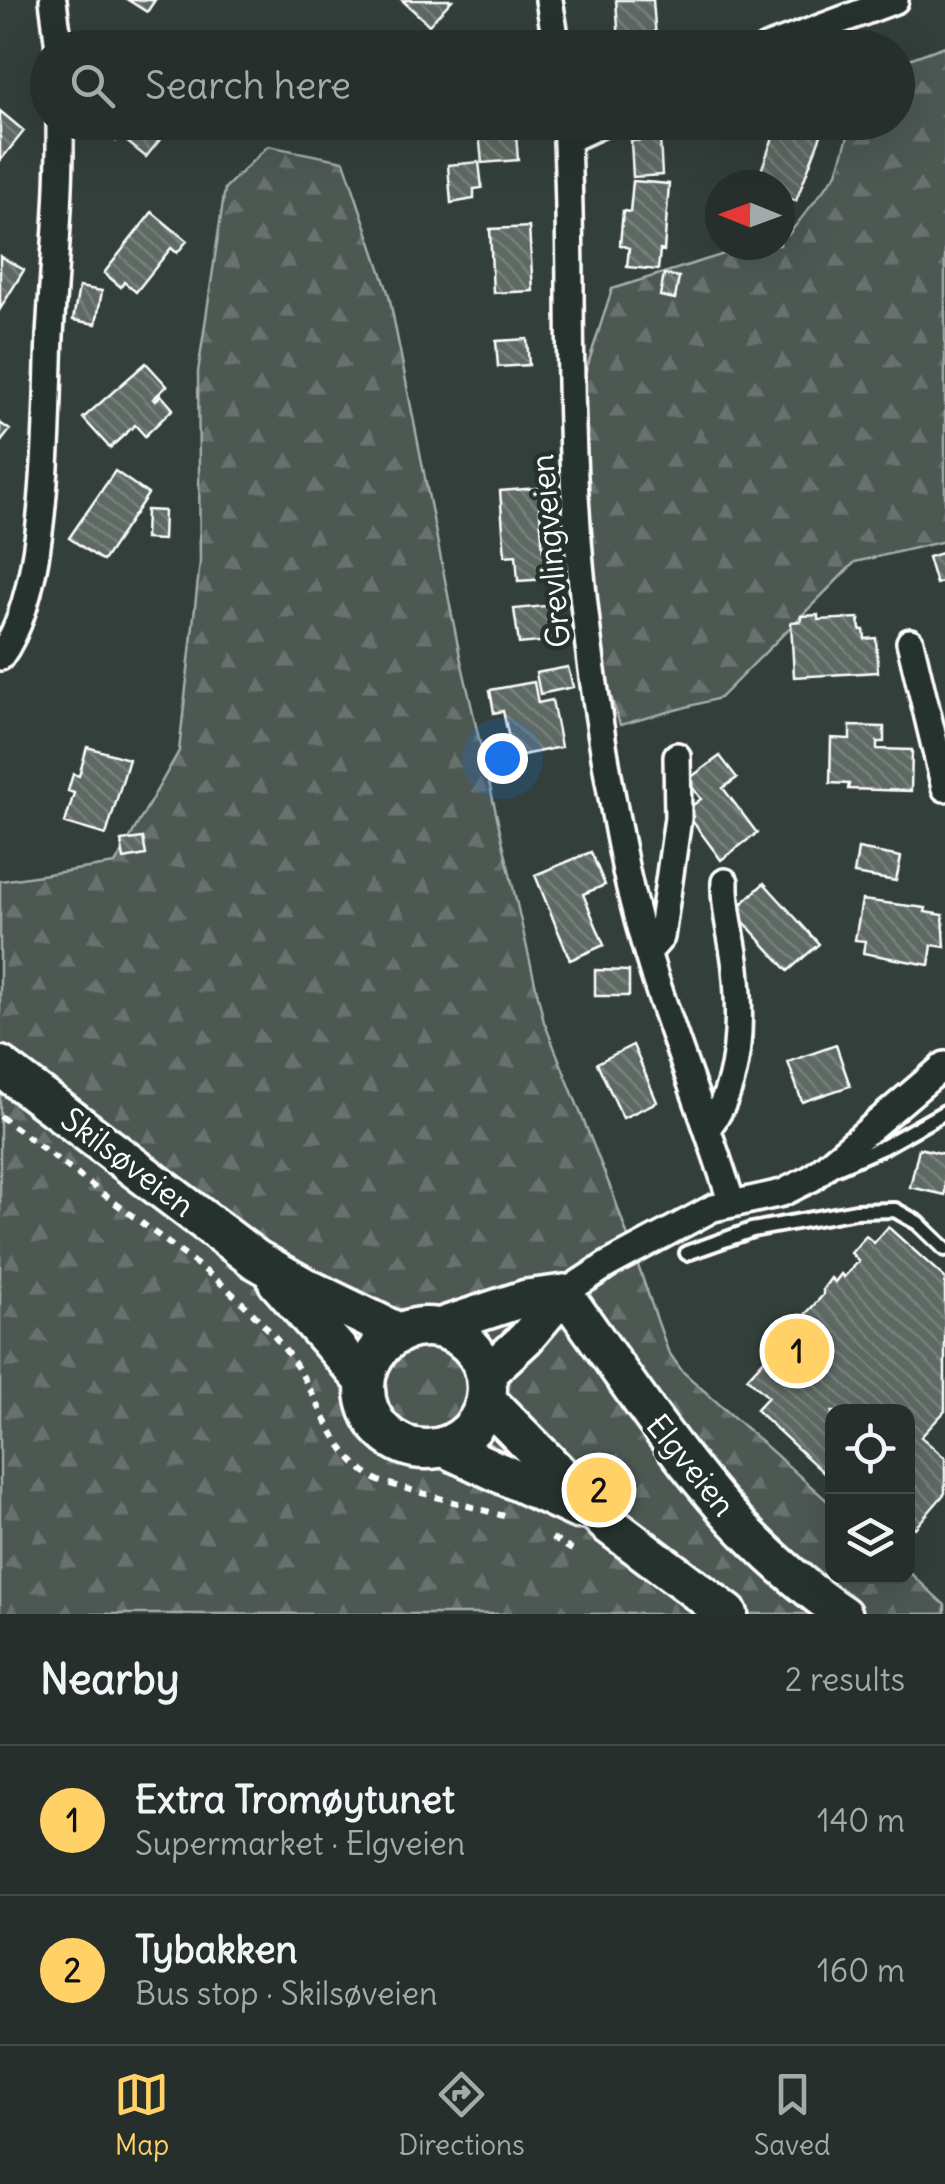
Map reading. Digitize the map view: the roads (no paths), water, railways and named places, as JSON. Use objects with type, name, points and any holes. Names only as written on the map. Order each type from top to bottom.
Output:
[{"type":"main road","name":"Skilsøveien","points":[[0,1066],[255,1258],[304,1287],[399,1333]]},
{"type":"main road","name":"Skilsøveien","points":[[255,1258],[365,1381]]},
{"type":"main road","points":[[564,1293],[487,1387],[472,1429],[444,1447],[420,1449],[390,1438],[371,1415],[365,1381],[377,1352],[399,1333],[438,1327],[526,1298],[564,1293]]},
{"type":"main road","name":"Elgveien","points":[[564,1293],[693,1475],[756,1543],[843,1614]]},
{"type":"main road","points":[[438,1327],[456,1334],[472,1347],[487,1387],[525,1443],[607,1523],[728,1614]]},
{"type":"main road","points":[[444,1447],[607,1523]]},
{"type":"street","points":[[53,0],[56,30]]},
{"type":"street","points":[[549,0],[554,30]]},
{"type":"street","points":[[814,30],[895,0]]},
{"type":"street","points":[[0,657],[17,627],[30,581],[40,517],[60,140]]},
{"type":"street","name":"Grevlingveien","points":[[566,140],[574,490],[580,575],[606,760],[627,873],[648,952],[732,1204]]},
{"type":"street","points":[[910,642],[945,788]]},
{"type":"street","points":[[648,952],[660,937],[664,917],[678,818],[677,756]]},
{"type":"street","points":[[708,1127],[731,1086],[737,1024],[736,968],[724,906],[725,882]]},
{"type":"street","points":[[564,1293],[607,1265],[713,1208],[782,1193],[812,1178],[945,1065]]},
{"type":"lane","points":[[812,1178],[883,1147],[945,1112]]},
{"type":"lane","points":[[687,1253],[752,1230],[876,1210],[895,1210],[918,1223],[945,1250]]},
{"type":"place","name":"Extra Tromøytunet","points":[[797,1351]]},
{"type":"place","name":"Tybakken","points":[[599,1490]]}]
